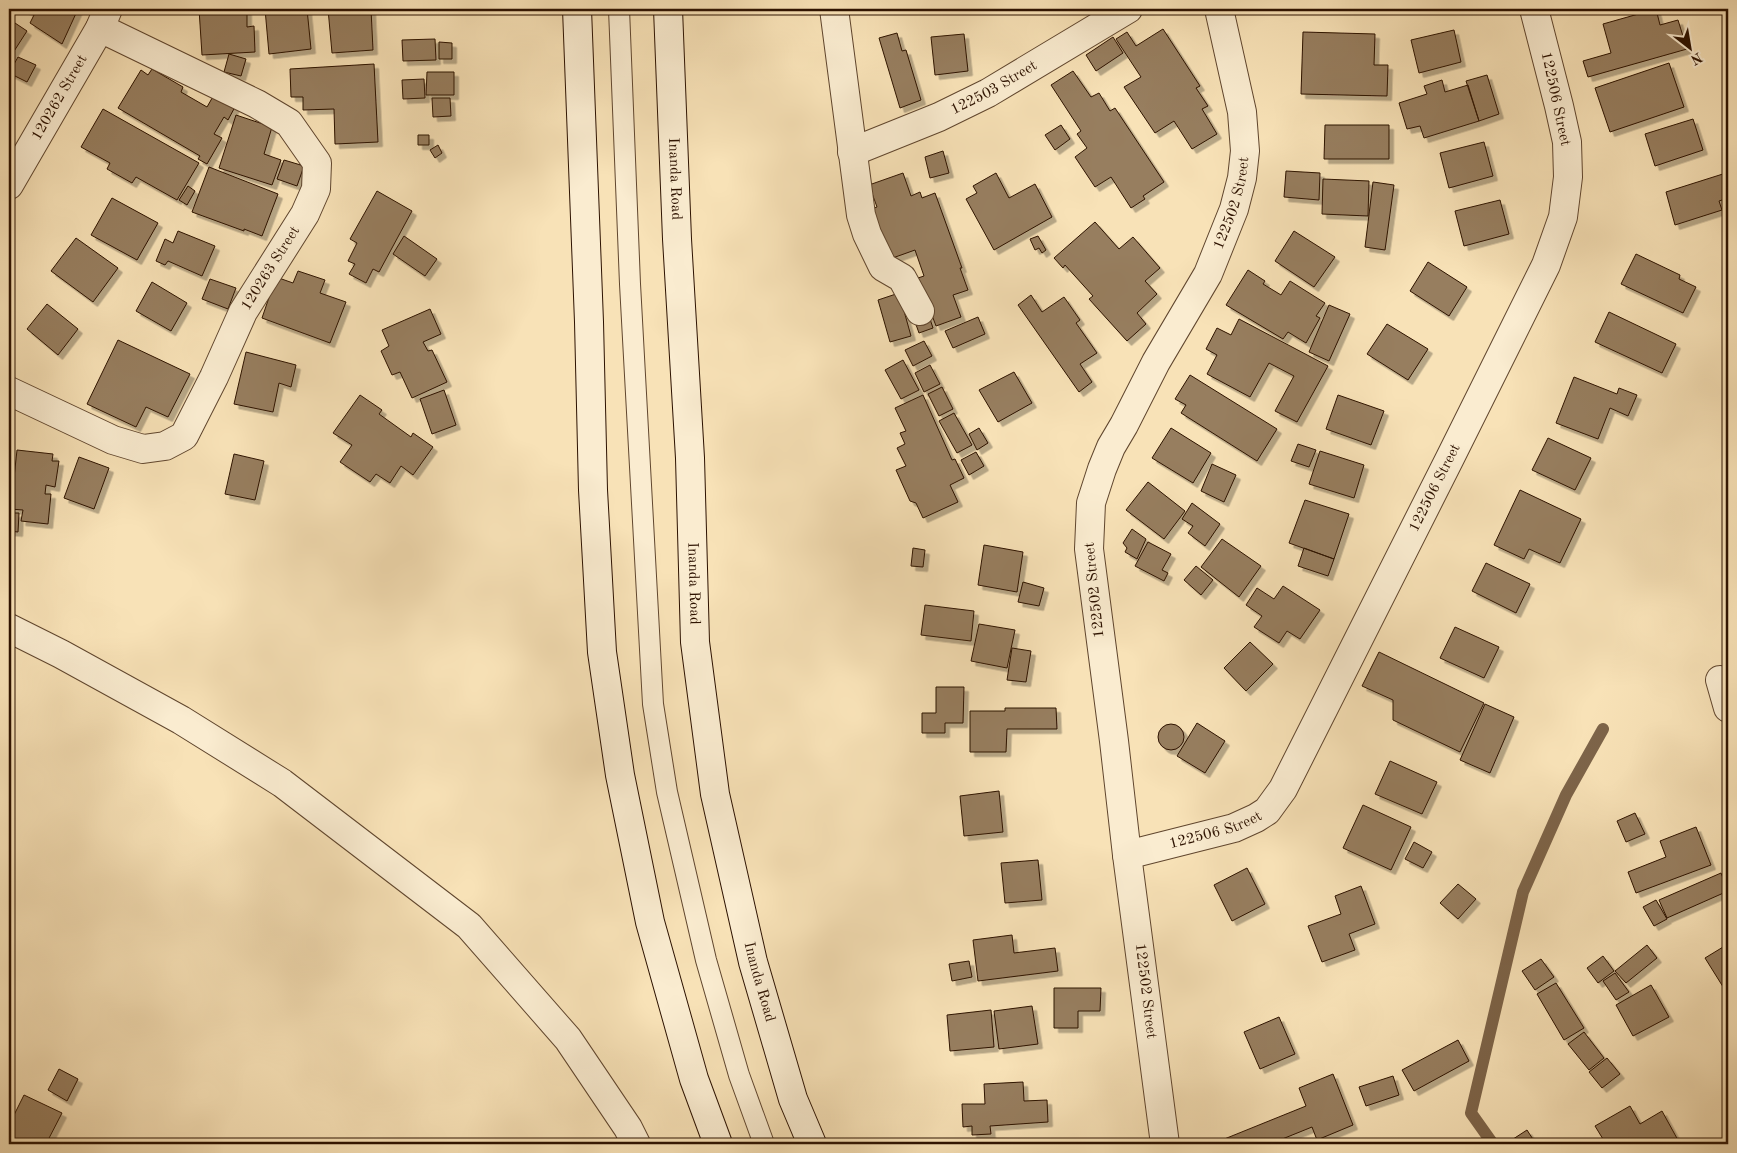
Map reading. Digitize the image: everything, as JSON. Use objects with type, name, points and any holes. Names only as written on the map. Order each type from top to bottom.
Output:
[{"type":"street","points":[[577,9],[590,322],[593,490],[602,652],[620,775],[650,922],[694,1079],[718,1144]]},
{"type":"street","name":"Inanda Road","points":[[668,9],[677,239],[690,458],[695,642],[715,794],[753,962],[793,1099],[812,1144]]},
{"type":"street","points":[[834,9],[860,215],[883,267],[902,278],[920,311]]},
{"type":"street","name":"122503 Street","points":[[852,152],[939,117],[988,94],[1128,9]]},
{"type":"street","name":"122502 Street","points":[[1165,1144],[1089,549],[1091,503],[1111,447],[1156,362],[1208,274],[1234,209],[1242,178],[1245,151],[1242,112],[1219,9]]},
{"type":"street","name":"122506 Street","points":[[1127,855],[1234,828],[1256,818],[1267,811],[1273,804],[1283,789],[1347,664],[1546,265],[1563,216],[1568,177],[1567,151],[1559,106],[1534,9]]},
{"type":"street","name":"120262 Street","points":[[9,186],[104,19]]},
{"type":"street","name":"120263 Street","points":[[9,391],[112,440],[143,449],[165,446],[184,436],[214,377],[243,312],[305,214],[316,189],[318,164],[289,123],[104,19]]},
{"type":"street","points":[[9,628],[61,654],[181,720],[282,783],[468,926],[568,1039],[628,1128],[636,1144]]},
{"type":"street","points":[[1720,680],[1728,708]]},
{"type":"lane","points":[[619,9],[630,284],[653,704],[667,792],[706,960],[738,1075],[764,1144]]},
{"type":"building","points":[[32,9],[78,9],[62,44],[30,23],[36,11]]},
{"type":"building","points":[[199,9],[247,9],[247,27],[254,26],[255,52],[202,55]]},
{"type":"building","points":[[265,9],[307,9],[311,49],[269,54]]},
{"type":"building","points":[[328,9],[371,9],[373,50],[332,53]]},
{"type":"building","points":[[1656,9],[1660,25],[1678,20],[1687,49],[1588,77],[1583,61],[1611,53],[1603,24]]},
{"type":"building","points":[[9,19],[27,31],[9,59]]},
{"type":"building","points":[[1163,29],[1200,86],[1196,88],[1208,106],[1202,109],[1217,134],[1192,149],[1174,121],[1155,133],[1124,87],[1141,77],[1116,39],[1127,32],[1136,46]]},
{"type":"building","points":[[1454,30],[1461,62],[1419,73],[1411,40]]},
{"type":"building","points":[[1303,32],[1375,34],[1374,65],[1388,65],[1387,96],[1301,94]]},
{"type":"building","points":[[897,33],[902,51],[906,50],[921,100],[900,108],[879,38]]},
{"type":"building","points":[[964,34],[968,71],[935,75],[931,37]]},
{"type":"building","points":[[1113,37],[1123,53],[1096,71],[1086,55]]},
{"type":"building","points":[[435,39],[436,60],[403,61],[402,40]]},
{"type":"building","points":[[439,42],[452,43],[452,59],[439,59]]},
{"type":"building","points":[[229,54],[246,59],[241,76],[224,72]]},
{"type":"building","points":[[18,57],[36,65],[27,82],[9,73]]},
{"type":"building","points":[[1669,63],[1684,107],[1610,132],[1595,88]]},
{"type":"building","points":[[374,64],[378,142],[335,144],[334,109],[303,110],[303,97],[291,97],[290,69]]},
{"type":"building","points":[[152,69],[183,87],[181,92],[207,107],[215,93],[236,105],[228,120],[224,117],[214,134],[222,138],[207,164],[198,159],[200,156],[118,108],[141,70],[148,75]]},
{"type":"building","points":[[1073,71],[1091,97],[1099,93],[1110,111],[1115,108],[1164,182],[1143,196],[1145,199],[1131,208],[1111,177],[1095,187],[1075,157],[1087,148],[1077,134],[1081,131],[1051,85]]},
{"type":"building","points":[[427,72],[454,72],[454,95],[426,95]]},
{"type":"building","points":[[1487,75],[1499,114],[1479,121],[1466,81]]},
{"type":"building","points":[[424,79],[425,98],[403,99],[402,80]]},
{"type":"building","points":[[1442,80],[1445,92],[1468,85],[1479,121],[1424,138],[1420,126],[1407,129],[1399,103],[1427,94],[1424,86]]},
{"type":"building","points":[[432,98],[450,98],[451,116],[433,117]]},
{"type":"building","points":[[103,109],[199,163],[177,200],[136,177],[132,183],[107,169],[110,163],[81,147]]},
{"type":"building","points":[[236,115],[272,127],[264,154],[281,160],[272,185],[219,168]]},
{"type":"building","points":[[1693,119],[1703,150],[1655,166],[1645,134]]},
{"type":"building","points":[[1061,125],[1070,139],[1055,150],[1045,135]]},
{"type":"building","points":[[1325,125],[1389,125],[1389,159],[1324,159]]},
{"type":"building","points":[[418,135],[429,135],[429,145],[418,145]]},
{"type":"building","points":[[1484,142],[1493,176],[1449,188],[1440,153]]},
{"type":"building","points":[[438,145],[442,153],[435,158],[430,150]]},
{"type":"building","points":[[943,151],[949,173],[930,178],[925,157]]},
{"type":"building","points":[[284,160],[304,166],[297,186],[277,179]]},
{"type":"building","points":[[209,167],[278,194],[262,236],[192,212]]},
{"type":"building","points":[[1286,171],[1320,173],[1319,200],[1284,197]]},
{"type":"building","points":[[903,173],[911,196],[920,192],[922,198],[935,193],[968,290],[953,295],[961,317],[936,326],[918,278],[924,276],[915,250],[887,260],[869,210],[877,207],[869,185]]},
{"type":"building","points":[[996,173],[1009,198],[1035,184],[1052,217],[994,250],[966,199],[977,193],[973,186]]},
{"type":"building","points":[[1726,173],[1728,198],[1719,201],[1722,210],[1675,225],[1666,192]]},
{"type":"building","points":[[1323,179],[1369,181],[1368,216],[1322,214]]},
{"type":"building","points":[[1373,182],[1394,185],[1385,250],[1365,247]]},
{"type":"building","points":[[188,186],[195,191],[187,205],[179,200]]},
{"type":"building","points":[[377,191],[412,211],[379,272],[373,269],[366,283],[349,274],[355,264],[348,261],[357,243],[350,239]]},
{"type":"building","points":[[112,198],[158,223],[137,260],[91,235]]},
{"type":"building","points":[[1500,200],[1509,234],[1464,246],[1455,211]]},
{"type":"building","points":[[1095,222],[1119,249],[1133,237],[1160,268],[1145,281],[1157,294],[1137,313],[1146,324],[1127,341],[1089,299],[1093,296],[1065,265],[1063,268],[1054,258]]},
{"type":"building","points":[[178,231],[215,246],[202,276],[168,261],[165,265],[156,261],[165,239],[173,243]]},
{"type":"building","points":[[1294,231],[1335,257],[1314,287],[1275,261]]},
{"type":"building","points":[[404,236],[437,259],[425,276],[393,254]]},
{"type":"building","points":[[1038,236],[1046,250],[1042,253],[1039,248],[1035,250],[1030,239]]},
{"type":"building","points":[[76,238],[118,268],[93,302],[51,271]]},
{"type":"building","points":[[1636,254],[1680,275],[1679,279],[1696,287],[1683,313],[1621,284]]},
{"type":"building","points":[[1428,262],[1467,287],[1449,316],[1410,291]]},
{"type":"building","points":[[1248,270],[1265,281],[1263,284],[1281,295],[1290,281],[1325,303],[1316,316],[1320,318],[1306,343],[1288,332],[1283,339],[1226,305]]},
{"type":"building","points":[[298,271],[325,280],[320,293],[346,302],[330,343],[262,318],[276,277],[293,283]]},
{"type":"building","points":[[210,279],[236,288],[228,309],[202,299]]},
{"type":"building","points":[[152,282],[187,303],[171,331],[136,311]]},
{"type":"building","points":[[899,293],[911,336],[890,342],[878,300]]},
{"type":"building","points":[[1031,295],[1042,312],[1064,297],[1080,320],[1076,323],[1097,353],[1080,364],[1092,382],[1079,392],[1018,305]]},
{"type":"building","points":[[47,304],[78,329],[58,355],[27,329]]},
{"type":"building","points":[[1329,305],[1350,314],[1329,361],[1309,352]]},
{"type":"building","points":[[430,309],[441,334],[423,342],[428,351],[432,350],[447,382],[412,398],[400,372],[392,375],[381,351],[389,346],[382,330]]},
{"type":"building","points":[[1609,312],[1676,344],[1662,373],[1595,342]]},
{"type":"building","points":[[928,313],[933,328],[919,333],[914,319]]},
{"type":"building","points":[[978,317],[985,334],[953,348],[945,331]]},
{"type":"building","points":[[1239,319],[1328,366],[1297,422],[1275,411],[1294,376],[1269,363],[1250,397],[1207,374],[1217,355],[1206,349],[1217,328],[1231,335]]},
{"type":"building","points":[[1387,324],[1428,349],[1408,380],[1367,354]]},
{"type":"building","points":[[118,340],[190,374],[168,417],[146,407],[136,427],[87,404]]},
{"type":"building","points":[[924,341],[932,356],[913,366],[905,350]]},
{"type":"building","points":[[246,352],[296,365],[291,387],[279,383],[273,412],[234,404]]},
{"type":"building","points":[[903,360],[919,390],[901,399],[885,370]]},
{"type":"building","points":[[930,365],[940,384],[924,392],[915,373]]},
{"type":"building","points":[[1014,372],[1032,403],[998,422],[979,390]]},
{"type":"building","points":[[1190,375],[1277,429],[1257,461],[1181,413],[1186,405],[1175,399]]},
{"type":"building","points":[[1574,377],[1617,394],[1619,388],[1637,395],[1628,416],[1610,408],[1598,439],[1556,423]]},
{"type":"building","points":[[942,387],[953,409],[939,416],[928,394]]},
{"type":"building","points":[[444,390],[456,425],[432,434],[420,399]]},
{"type":"building","points":[[360,395],[382,410],[379,414],[411,437],[413,433],[433,447],[413,475],[401,466],[390,483],[376,474],[370,482],[340,462],[352,445],[333,433]]},
{"type":"building","points":[[923,395],[952,460],[955,459],[964,478],[950,485],[958,502],[923,518],[916,503],[910,501],[896,470],[906,466],[897,448],[905,444],[900,433],[906,431],[895,408]]},
{"type":"building","points":[[1338,395],[1384,411],[1371,445],[1326,429]]},
{"type":"building","points":[[954,413],[972,445],[957,453],[939,421]]},
{"type":"building","points":[[979,428],[988,443],[977,450],[969,434]]},
{"type":"building","points":[[1171,428],[1211,453],[1193,483],[1152,458]]},
{"type":"building","points":[[1548,438],[1591,458],[1575,490],[1532,470]]},
{"type":"building","points":[[1298,444],[1316,450],[1309,467],[1291,461]]},
{"type":"building","points":[[17,450],[53,454],[52,461],[59,461],[55,487],[46,485],[45,494],[51,494],[48,524],[21,521],[23,510],[9,509],[9,487],[13,487]]},
{"type":"building","points":[[1320,451],[1364,465],[1354,498],[1309,484]]},
{"type":"building","points":[[976,452],[984,466],[969,475],[961,460]]},
{"type":"building","points":[[234,454],[264,461],[255,500],[225,494]]},
{"type":"building","points":[[79,457],[109,468],[94,509],[64,498]]},
{"type":"building","points":[[1212,464],[1236,475],[1224,502],[1201,491]]},
{"type":"building","points":[[1148,482],[1185,511],[1164,539],[1126,510]]},
{"type":"building","points":[[1520,490],[1581,519],[1560,563],[1529,549],[1524,559],[1494,545]]},
{"type":"building","points":[[1305,500],[1349,514],[1334,559],[1289,543]]},
{"type":"building","points":[[1192,503],[1220,524],[1205,546],[1188,533],[1193,526],[1182,519]]},
{"type":"building","points":[[9,513],[19,513],[18,532],[9,531]]},
{"type":"building","points":[[1132,529],[1146,539],[1137,559],[1125,552],[1127,548],[1123,543]]},
{"type":"building","points":[[1222,539],[1261,566],[1239,597],[1201,567]]},
{"type":"building","points":[[1148,542],[1171,554],[1162,570],[1168,573],[1164,581],[1135,566]]},
{"type":"building","points":[[984,545],[1023,552],[1017,592],[978,585]]},
{"type":"building","points":[[913,548],[925,550],[923,567],[911,566]]},
{"type":"building","points":[[1304,548],[1334,559],[1328,576],[1298,566]]},
{"type":"building","points":[[1486,563],[1530,584],[1516,613],[1472,591]]},
{"type":"building","points":[[1196,566],[1213,580],[1201,595],[1184,580]]},
{"type":"building","points":[[1023,582],[1044,588],[1039,606],[1018,602]]},
{"type":"building","points":[[1283,586],[1320,610],[1300,639],[1287,631],[1279,643],[1254,627],[1262,616],[1246,605],[1257,588],[1274,599]]},
{"type":"building","points":[[925,605],[974,611],[971,641],[921,635]]},
{"type":"building","points":[[979,624],[1015,630],[1007,668],[971,661]]},
{"type":"building","points":[[1455,627],[1499,647],[1484,678],[1440,658]]},
{"type":"building","points":[[1250,642],[1273,664],[1246,691],[1224,668]]},
{"type":"building","points":[[1012,648],[1031,651],[1026,682],[1007,680]]},
{"type":"building","points":[[1379,652],[1484,703],[1460,752],[1393,720],[1393,700],[1362,686]]},
{"type":"building","points":[[936,687],[964,687],[963,723],[945,723],[945,733],[922,733],[922,713],[936,713]]},
{"type":"building","points":[[1485,704],[1514,717],[1490,773],[1460,760]]},
{"type":"building","points":[[1005,708],[1056,708],[1057,729],[1007,729],[1006,752],[970,752],[970,711],[1005,711]]},
{"type":"building","points":[[1197,723],[1225,741],[1205,773],[1177,756]]},
{"type":"building","points":[[1171,724],[1180,728],[1184,737],[1180,746],[1171,750],[1162,746],[1158,737],[1162,728]]},
{"type":"building","points":[[1390,761],[1437,782],[1422,814],[1375,794]]},
{"type":"building","points":[[999,791],[1003,832],[964,836],[960,796]]},
{"type":"building","points":[[1363,805],[1411,827],[1391,870],[1343,848]]},
{"type":"building","points":[[1635,813],[1645,834],[1626,842],[1617,821]]},
{"type":"building","points":[[1696,827],[1711,865],[1636,893],[1628,872],[1666,857],[1660,841]]},
{"type":"building","points":[[1414,842],[1432,852],[1423,868],[1405,859]]},
{"type":"building","points":[[1038,860],[1042,900],[1005,903],[1001,863]]},
{"type":"building","points":[[1247,868],[1265,904],[1232,921],[1214,885]]},
{"type":"building","points":[[1721,873],[1728,891],[1667,918],[1659,900]]},
{"type":"building","points":[[1458,884],[1476,899],[1458,919],[1440,903]]},
{"type":"building","points":[[1361,886],[1375,924],[1349,934],[1355,950],[1322,962],[1308,926],[1341,914],[1335,896]]},
{"type":"building","points":[[1656,900],[1667,919],[1654,926],[1643,907]]},
{"type":"building","points":[[1012,935],[1014,953],[1055,948],[1058,971],[978,981],[973,940]]},
{"type":"building","points":[[1728,944],[1728,988],[1725,990],[1705,958]]},
{"type":"building","points":[[1647,945],[1657,958],[1626,983],[1615,971]]},
{"type":"building","points":[[1603,956],[1614,971],[1598,983],[1587,968]]},
{"type":"building","points":[[1541,959],[1554,977],[1535,990],[1522,971]]},
{"type":"building","points":[[969,961],[972,977],[952,981],[949,964]]},
{"type":"building","points":[[1615,973],[1629,992],[1616,1000],[1603,981]]},
{"type":"building","points":[[1556,983],[1584,1028],[1564,1040],[1537,994]]},
{"type":"building","points":[[1651,985],[1669,1017],[1633,1036],[1616,1005]]},
{"type":"building","points":[[1054,988],[1101,988],[1100,1011],[1078,1011],[1078,1028],[1054,1028]]},
{"type":"building","points":[[1032,1006],[1038,1044],[999,1049],[994,1011]]},
{"type":"building","points":[[991,1010],[994,1047],[950,1051],[947,1015]]},
{"type":"building","points":[[1279,1017],[1295,1054],[1260,1069],[1244,1032]]},
{"type":"building","points":[[1584,1032],[1604,1058],[1589,1070],[1568,1044]]},
{"type":"building","points":[[1458,1040],[1469,1061],[1414,1091],[1402,1070]]},
{"type":"building","points":[[1607,1058],[1620,1074],[1602,1088],[1589,1072]]},
{"type":"building","points":[[59,1069],[78,1079],[67,1101],[48,1090]]},
{"type":"building","points":[[1333,1074],[1353,1125],[1317,1140],[1312,1127],[1270,1144],[1212,1144],[1306,1106],[1299,1088]]},
{"type":"building","points":[[1393,1076],[1399,1095],[1366,1106],[1359,1087]]},
{"type":"building","points":[[1023,1082],[1024,1101],[1047,1100],[1048,1122],[990,1126],[991,1134],[972,1135],[972,1126],[963,1127],[962,1104],[985,1104],[984,1084]]},
{"type":"building","points":[[24,1095],[62,1113],[46,1144],[9,1144],[9,1125]]},
{"type":"building","points":[[1630,1106],[1640,1124],[1662,1111],[1679,1142],[1675,1144],[1606,1144],[1595,1126]]},
{"type":"building","points":[[1527,1130],[1536,1144],[1507,1143]]},
{"type":"waterway","points":[[1493,1144],[1471,1113],[1523,892],[1566,795],[1603,729]]}]
